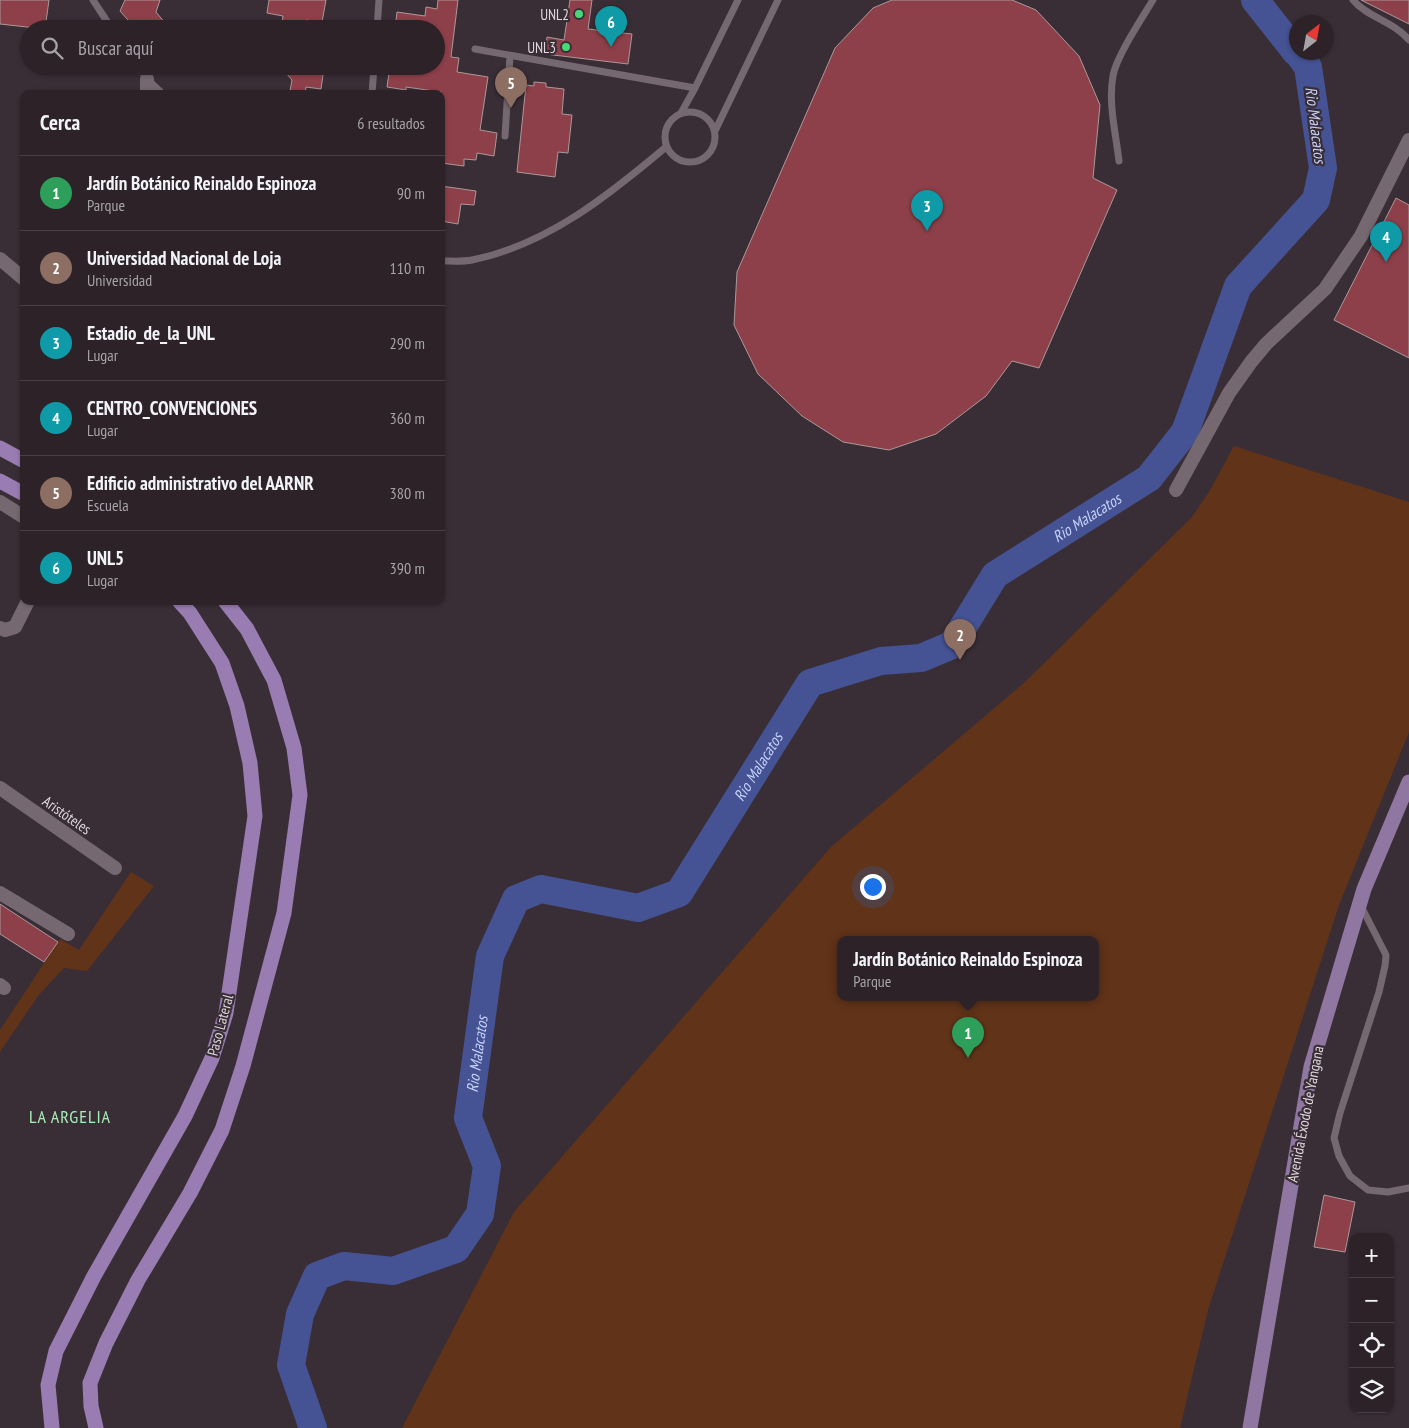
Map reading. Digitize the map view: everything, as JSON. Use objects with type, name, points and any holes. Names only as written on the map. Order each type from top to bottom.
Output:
[{"type":"highway","points":[[0,448],[20,459]]},
{"type":"highway","points":[[0,481],[20,492]]},
{"type":"highway","name":"Paso Lateral","points":[[52,1428],[48,1385],[56,1351],[94,1276],[185,1116],[212,1058],[226,1013],[255,816],[250,763],[237,706],[222,664],[183,605]]},
{"type":"highway","points":[[96,1428],[91,1406],[90,1383],[106,1343],[134,1288],[190,1193],[222,1130],[243,1066],[284,914],[300,795],[294,748],[274,680],[247,629],[228,605]]},
{"type":"main road","name":"Avenida Éxodo de Yangana","points":[[1250,1428],[1311,1066],[1364,889],[1409,782]]},
{"type":"street","points":[[146,90],[147,79]]},
{"type":"street","points":[[1176,490],[1230,393],[1251,362],[1266,344],[1325,289],[1361,236],[1409,140]]},
{"type":"street","points":[[0,258],[20,276]]},
{"type":"street","points":[[0,502],[20,514]]},
{"type":"street","points":[[0,628],[5,630],[15,627],[26,605]]},
{"type":"street","name":"Aristóteles","points":[[0,788],[115,868]]},
{"type":"street","points":[[0,893],[68,934]]},
{"type":"lane","points":[[93,0],[106,20]]},
{"type":"lane","points":[[378,20],[379,0]]},
{"type":"lane","points":[[682,113],[738,0]]},
{"type":"lane","points":[[714,131],[778,0]]},
{"type":"lane","points":[[1119,161],[1111,93],[1113,74],[1121,54],[1153,0]]},
{"type":"lane","points":[[1352,0],[1358,7],[1402,32],[1409,40]]},
{"type":"lane","points":[[475,49],[695,88]]},
{"type":"lane","points":[[505,136],[510,56]]},
{"type":"lane","points":[[144,75],[159,90]]},
{"type":"lane","points":[[372,90],[373,75]]},
{"type":"lane","points":[[688,112],[702,115],[712,124],[714,131],[715,139],[709,155],[702,160],[694,162],[678,160],[666,147],[664,139],[668,123],[682,113],[688,112]]},
{"type":"lane","points":[[445,261],[471,260],[523,245],[559,227],[632,176],[666,147]]},
{"type":"lane","points":[[1360,904],[1386,955],[1385,966],[1334,1138],[1339,1156],[1350,1176],[1368,1190],[1388,1192],[1409,1188]]},
{"type":"shaded area","points":[[1234,446],[1409,502],[1409,732],[1339,905],[1208,1310],[1180,1428],[402,1428],[514,1212],[831,847],[1025,682],[1192,517],[1209,492]]},
{"type":"shaded area","points":[[131,872],[154,886],[87,971],[64,968],[38,996],[0,1052],[0,1030],[60,939],[79,950]]},
{"type":"building","points":[[0,0],[49,0],[46,20],[20,20],[20,26],[0,24]]},
{"type":"building","points":[[125,0],[160,0],[156,12],[163,20],[128,20],[120,11]]},
{"type":"building","points":[[269,0],[326,0],[322,20],[282,20],[283,16],[267,13]]},
{"type":"building","points":[[438,0],[458,0],[451,57],[459,58],[457,72],[488,77],[480,130],[497,133],[494,156],[477,153],[476,160],[464,159],[464,166],[445,164],[445,90],[406,87],[406,90],[387,87],[389,75],[445,75],[445,20],[396,20],[397,12],[425,16],[426,7],[437,9]]},
{"type":"building","points":[[570,0],[592,0],[588,29],[632,34],[628,64],[545,54],[547,37],[564,40]]},
{"type":"building","points":[[892,0],[1012,0],[1036,10],[1079,56],[1100,105],[1093,178],[1117,190],[1039,368],[1012,361],[986,396],[936,434],[889,450],[843,442],[802,416],[758,374],[734,325],[737,272],[835,48],[873,8]]},
{"type":"building","points":[[1361,0],[1409,0],[1409,24]]},
{"type":"building","points":[[288,75],[323,75],[321,89],[306,87],[306,90],[290,90],[292,80]]},
{"type":"building","points":[[534,82],[546,83],[546,87],[564,89],[562,114],[572,115],[568,153],[558,152],[555,177],[517,172],[526,85],[534,86]]},
{"type":"building","points":[[445,187],[476,191],[474,205],[461,204],[458,224],[445,222]]},
{"type":"building","points":[[1396,198],[1409,205],[1409,358],[1334,320]]},
{"type":"building","points":[[0,904],[58,942],[44,962],[0,934]]},
{"type":"building","points":[[1324,1195],[1355,1202],[1345,1252],[1314,1247]]},
{"type":"waterway","name":"Rio Malacatos","points":[[1255,0],[1289,43]]},
{"type":"waterway","name":"Rio Malacatos","points":[[313,1428],[291,1365],[300,1314],[317,1276],[344,1266],[393,1271],[456,1249],[480,1214],[487,1166],[468,1118],[490,956],[516,899],[541,889],[638,908],[679,893],[810,683],[881,661],[921,658],[952,645],[995,575],[1149,478],[1185,432],[1238,286],[1316,200],[1323,168],[1308,67],[1303,60]]},
{"type":"place","name":"UNL2","points":[[579,14]]},
{"type":"place","name":"UNL3","points":[[566,47]]},
{"type":"place","name":"UNL5","points":[[611,47]]},
{"type":"place","name":"Edificio administrativo del AARNR","points":[[511,108]]},
{"type":"place","name":"Estadio_de_la_UNL","points":[[927,231]]},
{"type":"place","name":"CENTRO_CONVENCIONES","points":[[1386,262]]},
{"type":"place","name":"Universidad Nacional de Loja","points":[[960,660]]},
{"type":"place","name":"Jardín Botánico Reinaldo Espinoza","points":[[968,1058]]},
{"type":"district","name":"LA ARGELIA","points":[[70,1116]]}]
